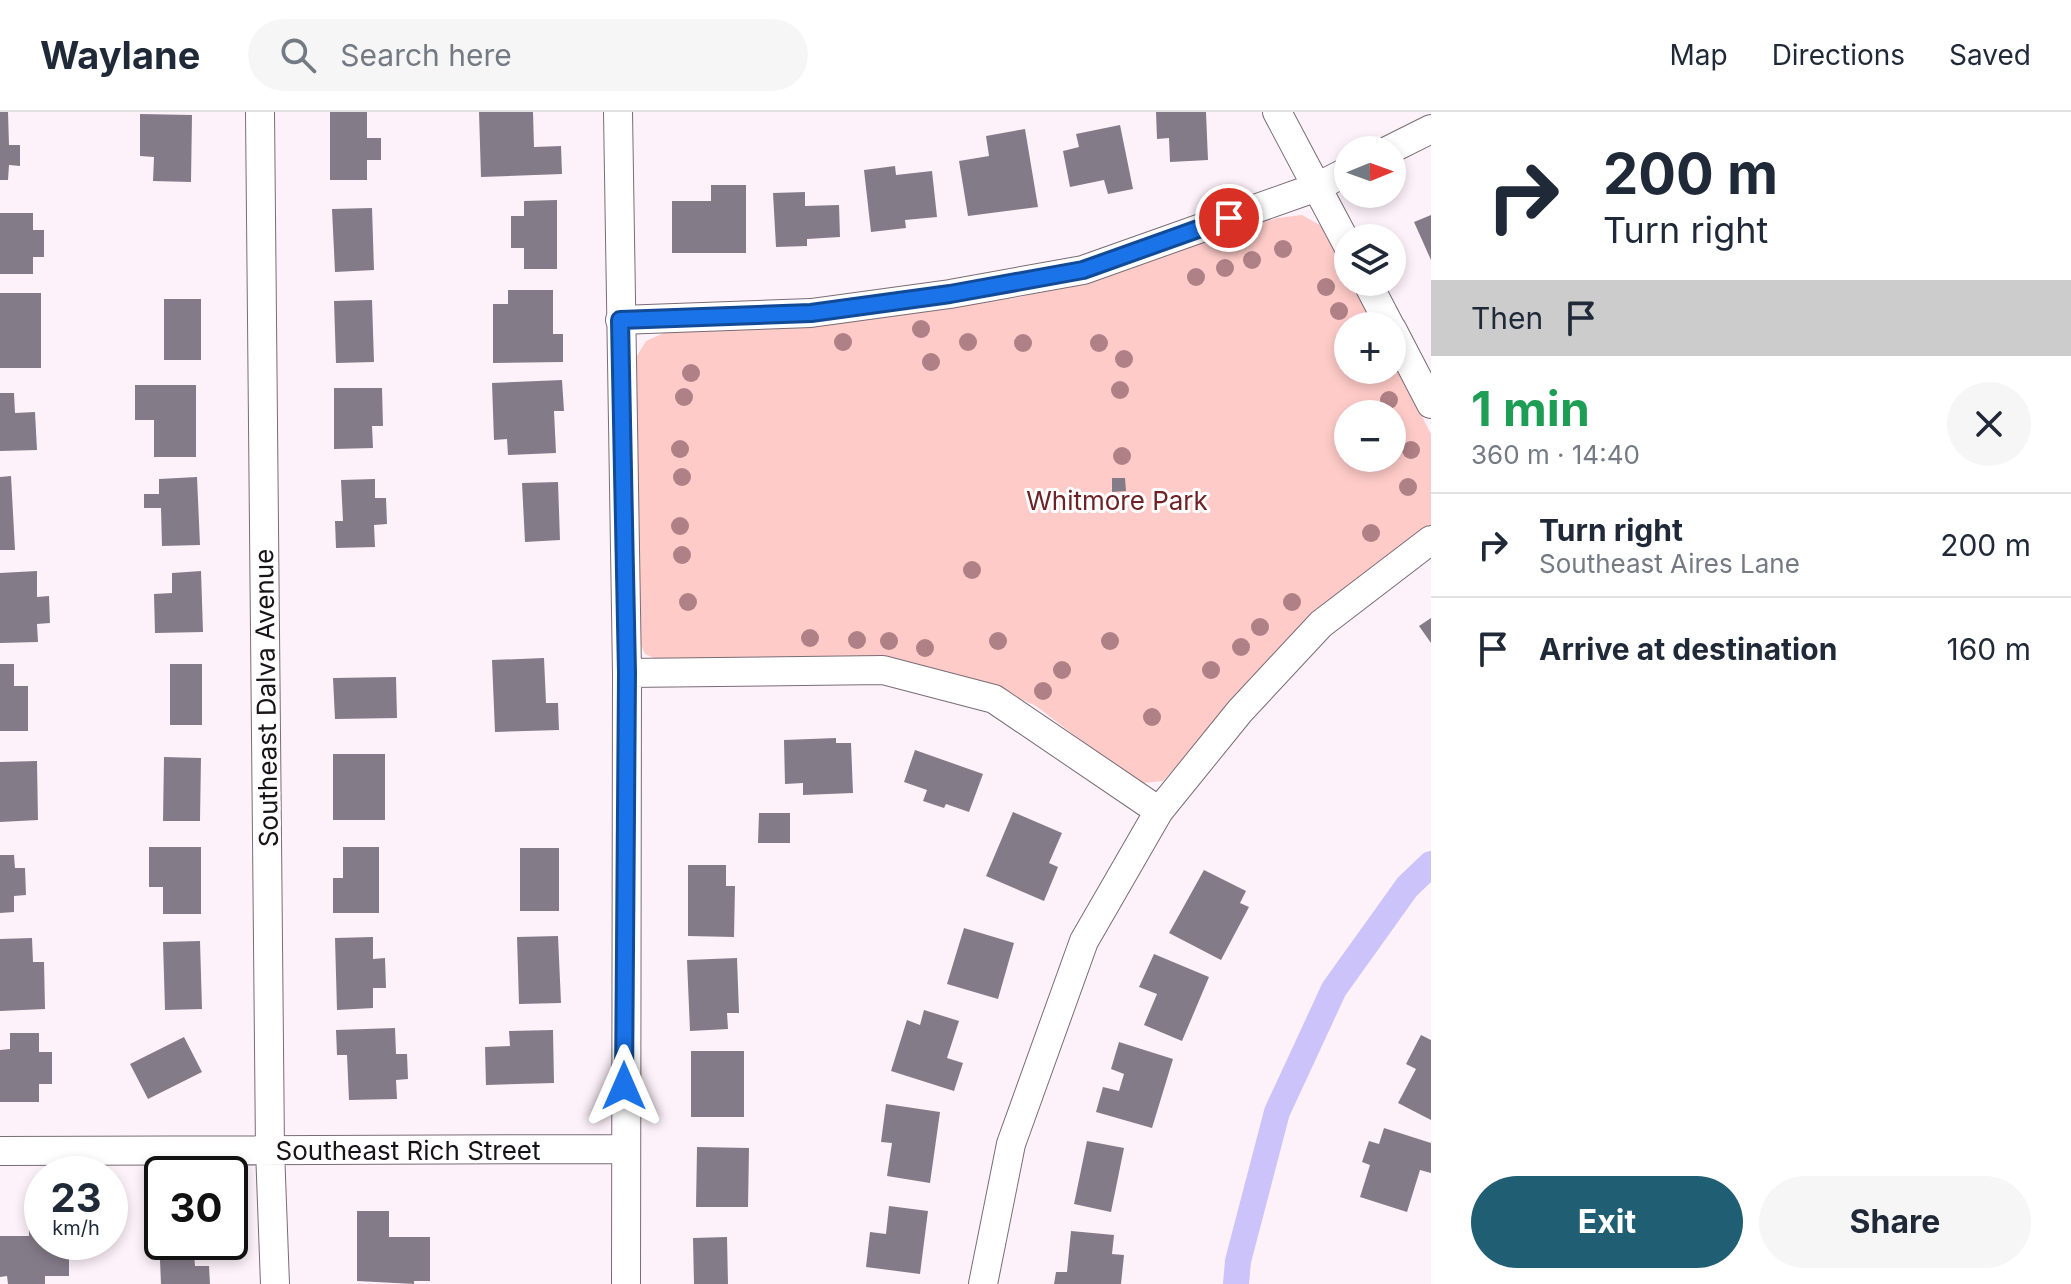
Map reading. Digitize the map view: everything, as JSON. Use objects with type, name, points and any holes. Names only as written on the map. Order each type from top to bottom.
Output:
[{"type":"street","name":"Southeast Dalva Avenue","points":[[260,112],[270,1150],[275,1284]]},
{"type":"street","points":[[618,112],[627,673],[626,1284]]},
{"type":"street","points":[[1277,112],[1336,224]]},
{"type":"street","points":[[1406,142],[1431,129]]},
{"type":"street","points":[[620,320],[811,313],[950,294],[1083,270],[1317,187],[1334,178]]},
{"type":"street","points":[[1406,356],[1431,404]]},
{"type":"street","points":[[983,1284],[1011,1144],[1084,941],[1159,811],[1240,711],[1321,624],[1431,540]]},
{"type":"street","points":[[627,673],[883,670],[994,699],[1159,811]]},
{"type":"street","name":"Southeast Rich Street","points":[[0,1151],[624,1149]]},
{"type":"green space","name":"Whitmore Park","points":[[1302,215],[1325,228],[1334,245],[1334,296],[1360,296],[1369,312],[1334,312],[1334,384],[1405,384],[1431,434],[1431,526],[1289,638],[1163,781],[1143,783],[1124,773],[1036,706],[988,684],[661,661],[645,654],[635,632],[632,364],[646,341],[664,333],[836,319],[1016,298],[1089,279],[1277,218]]},
{"type":"building","points":[[0,112],[8,112],[9,145],[20,145],[20,166],[9,165],[8,180],[0,180]]},
{"type":"building","points":[[330,112],[367,112],[367,138],[381,138],[381,160],[367,160],[367,180],[330,180]]},
{"type":"building","points":[[479,112],[533,112],[534,147],[561,146],[562,174],[481,177]]},
{"type":"building","points":[[1156,112],[1206,112],[1208,160],[1170,162],[1169,138],[1157,139]]},
{"type":"building","points":[[140,114],[192,115],[191,182],[153,181],[154,157],[140,156]]},
{"type":"building","points":[[1120,125],[1133,189],[1108,194],[1104,180],[1070,187],[1063,151],[1079,147],[1076,134]]},
{"type":"building","points":[[1025,129],[1038,207],[968,216],[959,161],[989,156],[986,136]]},
{"type":"building","points":[[895,166],[896,175],[932,171],[937,217],[905,220],[906,228],[871,232],[864,170]]},
{"type":"building","points":[[711,185],[746,185],[746,253],[672,253],[672,201],[711,201]]},
{"type":"building","points":[[805,192],[805,206],[839,205],[840,237],[807,239],[807,246],[776,247],[773,193]]},
{"type":"building","points":[[557,200],[557,269],[524,269],[524,248],[511,248],[511,216],[524,216],[524,201]]},
{"type":"building","points":[[372,208],[374,270],[335,272],[332,209]]},
{"type":"building","points":[[0,213],[33,213],[33,230],[44,230],[44,257],[33,257],[33,274],[0,274]]},
{"type":"building","points":[[1431,215],[1431,260],[1414,222]]},
{"type":"building","points":[[508,290],[553,290],[553,334],[563,334],[563,362],[493,363],[493,304],[508,304]]},
{"type":"building","points":[[0,293],[41,293],[41,368],[0,368]]},
{"type":"building","points":[[164,299],[201,299],[201,360],[164,360]]},
{"type":"building","points":[[372,300],[374,362],[336,363],[334,301]]},
{"type":"building","points":[[562,380],[564,411],[554,411],[556,453],[508,455],[507,439],[494,440],[492,383]]},
{"type":"building","points":[[135,385],[196,385],[196,457],[154,457],[154,420],[135,420]]},
{"type":"building","points":[[334,388],[382,388],[383,426],[372,426],[373,448],[334,449]]},
{"type":"building","points":[[0,393],[14,393],[15,413],[35,412],[37,450],[0,451]]},
{"type":"building","points":[[11,476],[15,550],[0,550],[0,477]]},
{"type":"building","points":[[197,477],[200,545],[162,546],[161,508],[144,508],[144,494],[159,494],[159,479]]},
{"type":"building","points":[[1112,478],[1125,478],[1126,491],[1112,492]]},
{"type":"building","points":[[375,479],[375,498],[386,498],[387,524],[374,525],[375,547],[336,548],[335,521],[343,521],[341,480]]},
{"type":"building","points":[[558,482],[560,540],[525,542],[522,483]]},
{"type":"building","points":[[37,571],[37,597],[49,596],[50,623],[37,624],[38,642],[0,643],[0,573]]},
{"type":"building","points":[[201,571],[203,632],[155,633],[154,594],[172,593],[172,573]]},
{"type":"building","points":[[1431,618],[1431,643],[1419,626]]},
{"type":"building","points":[[544,658],[546,703],[558,703],[559,730],[495,732],[492,660]]},
{"type":"building","points":[[0,664],[14,664],[14,686],[28,686],[28,731],[0,731]]},
{"type":"building","points":[[170,664],[202,664],[202,725],[170,725]]},
{"type":"building","points":[[396,677],[397,718],[335,719],[333,678]]},
{"type":"building","points":[[836,738],[836,743],[851,743],[853,793],[803,795],[803,783],[785,784],[784,740]]},
{"type":"building","points":[[915,750],[983,774],[969,812],[946,804],[944,808],[923,801],[927,790],[904,782]]},
{"type":"building","points":[[333,754],[385,754],[385,820],[333,820]]},
{"type":"building","points":[[164,757],[201,758],[200,821],[163,821]]},
{"type":"building","points":[[37,761],[38,820],[0,822],[0,762]]},
{"type":"building","points":[[1013,812],[1062,833],[1049,863],[1058,867],[1044,901],[986,876]]},
{"type":"building","points":[[759,813],[790,813],[790,843],[758,843]]},
{"type":"building","points":[[149,847],[201,847],[201,914],[163,914],[163,887],[149,887]]},
{"type":"building","points":[[343,847],[379,847],[379,913],[333,913],[333,878],[343,878]]},
{"type":"building","points":[[520,848],[559,848],[559,911],[520,911]]},
{"type":"building","points":[[0,855],[14,855],[15,868],[25,868],[26,895],[14,896],[14,912],[0,913]]},
{"type":"building","points":[[688,865],[726,865],[726,886],[735,886],[734,937],[688,936]]},
{"type":"building","points":[[1204,870],[1246,891],[1240,903],[1249,907],[1221,960],[1169,933]]},
{"type":"building","points":[[964,928],[1014,943],[998,999],[947,984]]},
{"type":"building","points":[[558,936],[561,1003],[519,1004],[517,937]]},
{"type":"building","points":[[373,937],[373,959],[385,958],[386,988],[373,988],[373,1008],[337,1010],[335,938]]},
{"type":"building","points":[[32,938],[33,962],[44,962],[45,1009],[0,1011],[0,939]]},
{"type":"building","points":[[200,941],[202,1009],[165,1010],[163,942]]},
{"type":"building","points":[[1154,954],[1209,977],[1182,1041],[1144,1025],[1157,994],[1139,987]]},
{"type":"building","points":[[737,958],[739,1013],[727,1013],[728,1029],[690,1031],[687,960]]},
{"type":"building","points":[[924,1010],[959,1021],[947,1058],[963,1063],[954,1091],[891,1071],[907,1020],[920,1025]]},
{"type":"building","points":[[395,1028],[396,1054],[407,1054],[408,1079],[396,1080],[397,1099],[349,1100],[347,1055],[337,1055],[336,1030]]},
{"type":"building","points":[[553,1030],[554,1083],[486,1085],[485,1047],[510,1046],[509,1031]]},
{"type":"building","points":[[10,1033],[39,1033],[39,1052],[52,1052],[52,1084],[39,1084],[39,1102],[0,1102],[0,1050],[10,1049]]},
{"type":"building","points":[[1421,1035],[1431,1040],[1431,1120],[1398,1103],[1416,1069],[1406,1064]]},
{"type":"building","points":[[184,1037],[202,1072],[148,1099],[130,1064]]},
{"type":"building","points":[[1119,1042],[1173,1059],[1152,1128],[1096,1112],[1103,1087],[1119,1091],[1124,1074],[1111,1069]]},
{"type":"building","points":[[691,1051],[744,1051],[744,1117],[691,1117]]},
{"type":"building","points":[[886,1104],[940,1112],[930,1183],[887,1176],[892,1143],[881,1142]]},
{"type":"building","points":[[1384,1128],[1431,1143],[1431,1173],[1420,1170],[1407,1212],[1360,1197],[1370,1165],[1362,1162],[1369,1141],[1379,1144]]},
{"type":"building","points":[[1087,1141],[1124,1148],[1111,1212],[1074,1204]]},
{"type":"building","points":[[697,1147],[749,1148],[748,1207],[696,1207]]},
{"type":"building","points":[[889,1206],[928,1211],[920,1274],[866,1267],[870,1232],[886,1234]]},
{"type":"building","points":[[357,1211],[389,1211],[389,1237],[430,1237],[430,1281],[414,1281],[414,1284],[357,1281]]},
{"type":"building","points":[[1071,1231],[1114,1235],[1112,1254],[1124,1255],[1121,1284],[1054,1284],[1056,1272],[1067,1272]]},
{"type":"building","points":[[0,1236],[24,1236],[24,1260],[69,1260],[69,1276],[45,1276],[45,1284],[8,1284],[7,1276],[0,1277]]},
{"type":"building","points":[[727,1237],[728,1284],[694,1284],[693,1238]]},
{"type":"building","points":[[160,1260],[194,1260],[195,1266],[209,1266],[210,1284],[161,1284]]},
{"type":"waterway","points":[[1236,1284],[1238,1261],[1277,1112],[1334,989],[1407,887],[1431,864]]},
{"type":"route","points":[[624,1086],[627,673],[620,320],[811,313],[950,294],[1083,270],[1229,218]]}]
